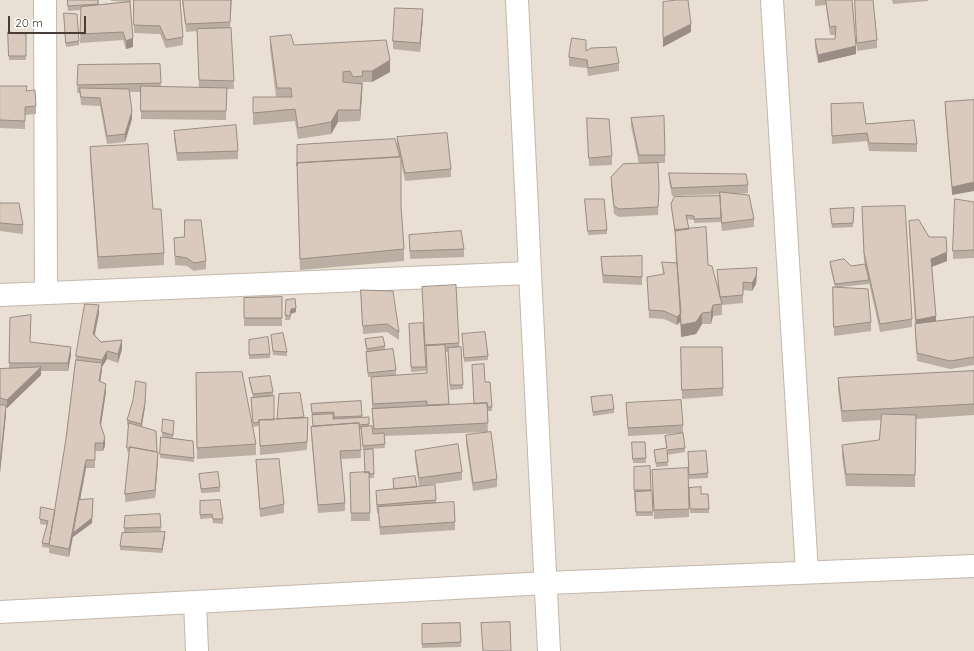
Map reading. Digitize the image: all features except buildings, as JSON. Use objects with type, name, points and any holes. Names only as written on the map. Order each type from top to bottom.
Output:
[{"type":"street","points":[[45,0],[46,293]]},
{"type":"street","points":[[517,0],[549,651]]},
{"type":"street","points":[[772,0],[807,572]]},
{"type":"street","points":[[0,295],[530,273]]},
{"type":"street","points":[[0,612],[546,583],[974,566]]},
{"type":"street","points":[[195,602],[197,651]]},
{"type":"shaded area","points":[[0,0],[974,0],[974,651],[0,651]]}]
